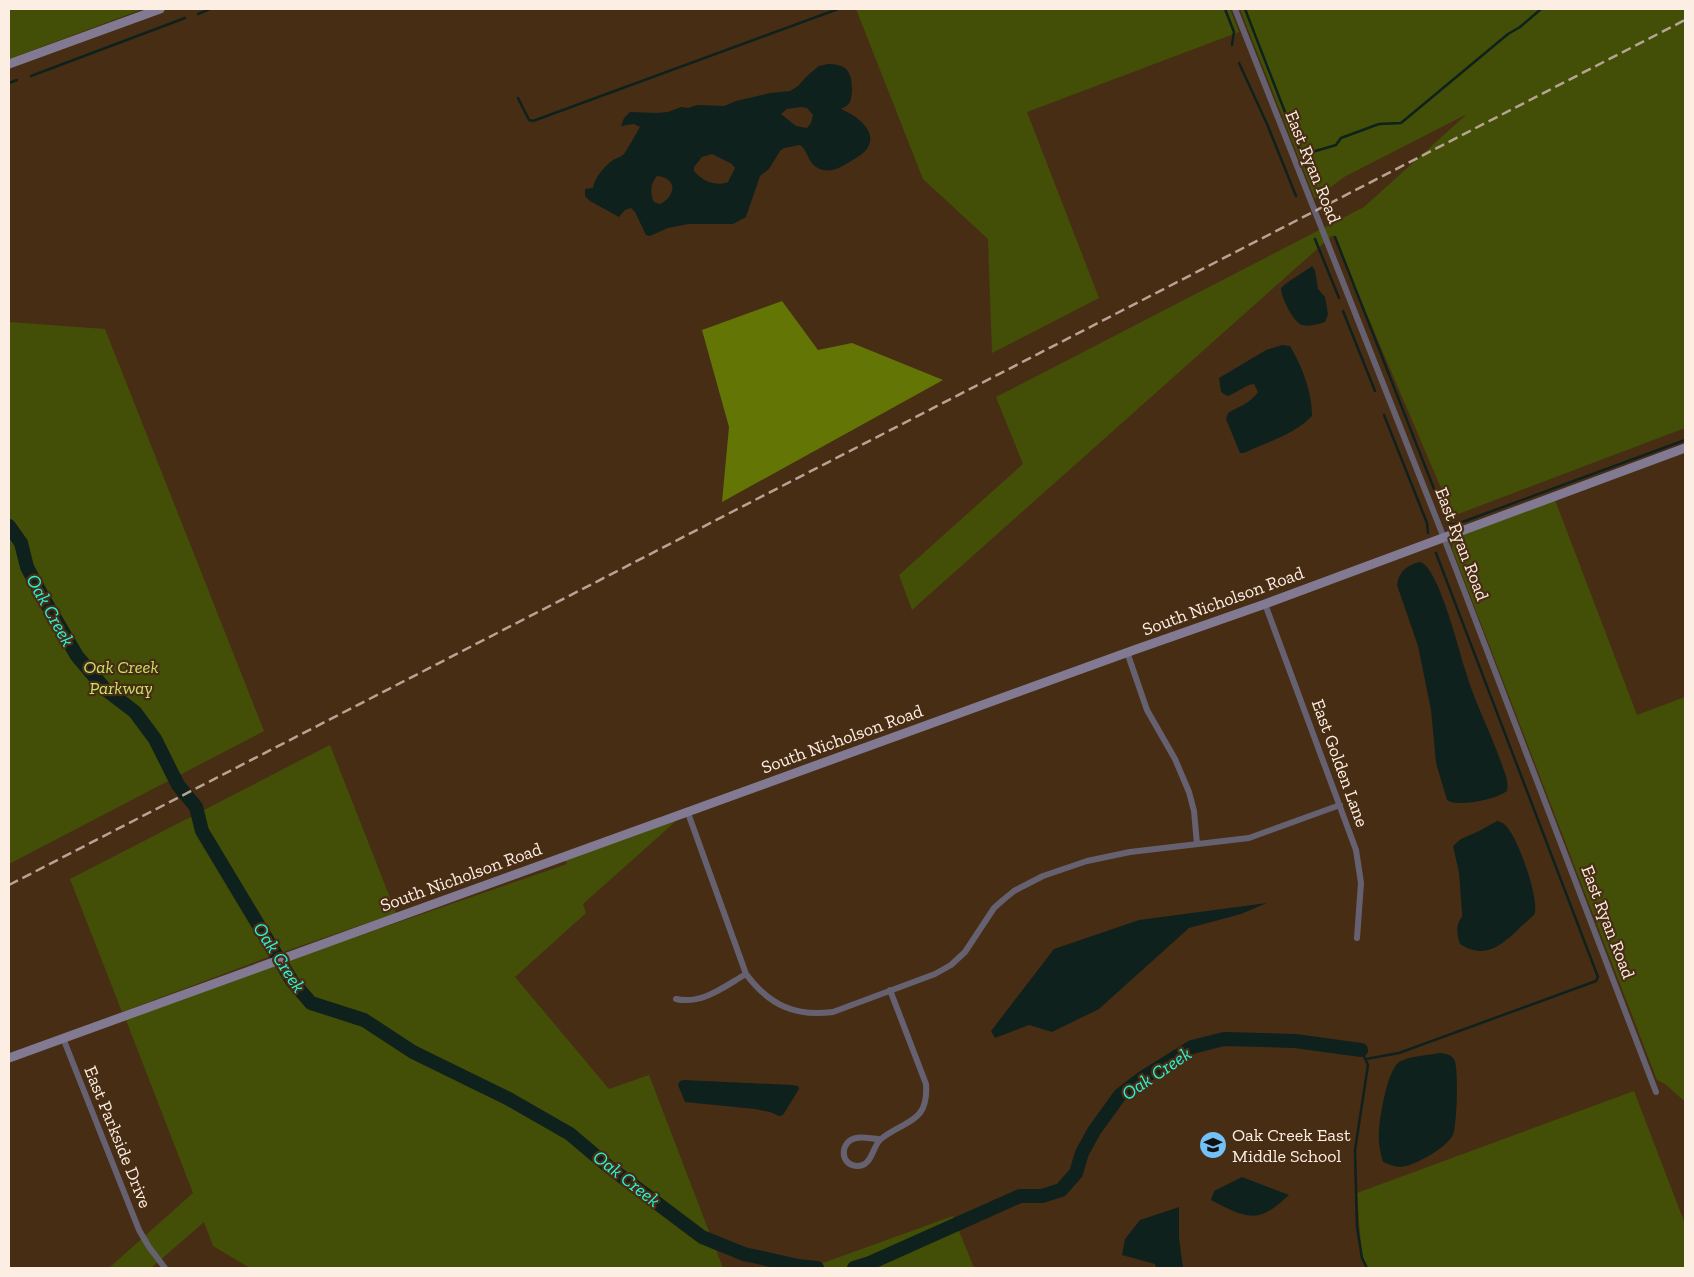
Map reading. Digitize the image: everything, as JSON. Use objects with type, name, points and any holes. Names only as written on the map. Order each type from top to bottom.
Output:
[{"type":"street","points":[[9,64],[160,9]]},
{"type":"street","name":"East Ryan Road","points":[[1235,9],[1444,538],[1656,1092]]},
{"type":"street","name":"South Nicholson Road","points":[[9,1058],[1127,652],[1266,604],[1685,448]]},
{"type":"street","name":"East Golden Lane","points":[[1266,604],[1356,850],[1360,883],[1357,938]]},
{"type":"street","points":[[1127,652],[1147,710],[1175,759],[1190,792],[1197,844]]},
{"type":"street","points":[[688,812],[746,974],[762,992],[786,1008],[816,1014],[833,1012],[935,974],[951,965],[965,952],[994,908],[1014,891],[1042,876],[1087,860],[1130,852],[1249,838],[1340,806]]},
{"type":"street","points":[[676,1000],[685,1002],[704,998],[746,974]]},
{"type":"street","points":[[879,1140],[854,1138],[848,1141],[844,1147],[843,1154],[852,1165],[859,1166],[866,1163],[879,1140],[916,1117],[927,1097],[926,1084],[890,990]]},
{"type":"street","name":"East Parkside Drive","points":[[63,1038],[136,1221],[148,1247],[165,1268]]},
{"type":"green space","points":[[9,9],[143,9],[9,59]]},
{"type":"green space","points":[[856,9],[1230,9],[1239,32],[1027,112],[1099,298],[992,353],[988,239],[923,179]]},
{"type":"green space","points":[[1240,9],[1685,9],[1685,428],[1453,516],[1333,235],[912,610],[899,575],[1023,464],[996,397],[1364,207],[1467,114],[1344,177],[1315,199]]},
{"type":"green space","points":[[782,301],[818,350],[852,343],[943,380],[722,502],[729,427],[702,330]]},
{"type":"green space","name":"Oak Creek Parkway","points":[[9,322],[105,329],[264,731],[9,864]]},
{"type":"green space","points":[[1555,500],[1637,715],[1685,697],[1685,1099],[1683,1100],[1665,1084],[1657,1080],[1453,551],[1454,541],[1462,535]]},
{"type":"green space","points":[[330,745],[396,913],[263,959],[122,1012],[70,879]]},
{"type":"green space","points":[[674,816],[676,821],[583,904],[586,913],[515,977],[609,1089],[649,1075],[723,1268],[250,1268],[213,1246],[204,1222],[151,1268],[109,1268],[193,1193],[126,1020],[341,942],[567,864],[564,856]]},
{"type":"green space","points":[[1634,1091],[1685,1224],[1685,1268],[1368,1268],[1362,1260],[1357,1193]]},
{"type":"green space","points":[[953,1216],[974,1268],[809,1268]]},
{"type":"water","points":[[836,65],[847,70],[852,86],[852,95],[849,103],[841,109],[862,122],[869,133],[868,148],[840,168],[823,170],[818,168],[811,162],[800,145],[784,148],[780,151],[769,169],[760,176],[746,217],[733,224],[689,224],[668,228],[650,236],[646,235],[635,212],[631,208],[625,210],[619,217],[590,201],[585,196],[585,189],[593,188],[595,180],[603,169],[613,160],[624,154],[640,127],[634,124],[621,126],[624,118],[630,112],[668,112],[681,107],[688,108],[697,105],[724,106],[736,101],[770,93],[790,91],[819,66]],"holes":[[[807,108],[813,115],[811,123],[807,128],[796,126],[781,114],[787,109]],[[712,154],[732,164],[735,168],[728,182],[714,183],[697,175],[694,167],[702,157]],[[657,176],[664,177],[669,180],[672,188],[669,197],[660,204],[654,202],[652,196],[651,189]]]},
{"type":"water","points":[[1312,266],[1315,270],[1318,289],[1325,297],[1328,314],[1325,322],[1305,326],[1299,323],[1291,314],[1281,288]]},
{"type":"water","points":[[1282,345],[1290,346],[1302,371],[1312,407],[1312,416],[1289,433],[1271,442],[1240,453],[1226,419],[1228,413],[1248,402],[1258,392],[1254,384],[1227,396],[1221,392],[1219,378],[1266,350]]},
{"type":"water","points":[[1420,562],[1427,567],[1441,593],[1469,681],[1506,778],[1507,791],[1495,797],[1468,803],[1447,800],[1436,763],[1431,710],[1418,646],[1397,585],[1404,569]]},
{"type":"water","points":[[1497,821],[1503,823],[1509,830],[1521,853],[1534,897],[1534,915],[1509,938],[1491,949],[1482,951],[1471,950],[1460,944],[1458,937],[1457,930],[1462,912],[1459,873],[1453,846],[1461,839]]},
{"type":"water","points":[[1267,903],[1241,914],[1189,928],[1099,1009],[1052,1032],[1029,1025],[995,1038],[991,1031],[1054,949],[1139,920]]},
{"type":"water","points":[[1440,1053],[1451,1056],[1456,1064],[1456,1120],[1453,1135],[1438,1150],[1422,1160],[1407,1166],[1394,1166],[1383,1162],[1379,1143],[1380,1124],[1385,1095],[1394,1068],[1398,1063],[1407,1059]]},
{"type":"water","points":[[680,1081],[792,1085],[798,1086],[799,1089],[783,1115],[779,1116],[755,1109],[685,1102],[678,1085]]},
{"type":"water","points":[[1242,1177],[1289,1195],[1267,1212],[1253,1216],[1234,1211],[1211,1200],[1214,1191]]},
{"type":"water","points":[[1179,1207],[1179,1238],[1183,1268],[1156,1268],[1155,1264],[1122,1255],[1125,1239],[1140,1220]]},
{"type":"waterway","points":[[198,14],[210,9]]},
{"type":"waterway","points":[[518,98],[529,120],[533,121],[838,9]]},
{"type":"waterway","points":[[1225,9],[1234,32],[1232,45]]},
{"type":"waterway","points":[[1245,9],[1309,174]]},
{"type":"waterway","points":[[1302,155],[1336,145],[1341,138],[1379,124],[1401,123],[1541,9]]},
{"type":"waterway","points":[[31,76],[185,18]]},
{"type":"waterway","points":[[1239,63],[1267,124],[1296,196]]},
{"type":"waterway","points":[[9,83],[17,80]]},
{"type":"waterway","points":[[1317,192],[1319,198]]},
{"type":"waterway","points":[[1335,237],[1447,522],[1452,525],[1685,440]]},
{"type":"waterway","points":[[1315,239],[1339,298]]},
{"type":"waterway","points":[[1343,311],[1375,391]]},
{"type":"waterway","points":[[1384,415],[1427,523],[1428,533]]},
{"type":"waterway","name":"Oak Creek","points":[[9,526],[21,543],[27,567],[77,656],[105,689],[135,712],[155,739],[178,785],[196,807],[202,831],[292,981],[311,1003],[364,1020],[413,1052],[509,1099],[570,1134],[609,1167],[702,1237],[744,1254],[798,1266],[817,1268]]},
{"type":"waterway","points":[[1366,1059],[1399,1053],[1596,981],[1598,977],[1436,553]]},
{"type":"waterway","name":"Oak Creek","points":[[854,1268],[870,1263],[1020,1196],[1042,1196],[1061,1190],[1076,1173],[1082,1153],[1094,1131],[1120,1095],[1141,1079],[1192,1047],[1224,1039],[1295,1041],[1361,1050]]},
{"type":"waterway","name":"Oak Creek","points":[[1361,1050],[1368,1065],[1355,1150],[1357,1227],[1362,1258],[1367,1268]]},
{"type":"railway","points":[[9,885],[1685,20]]},
{"type":"place","name":"Oak Creek East Middle School","points":[[1213,1145]]}]
